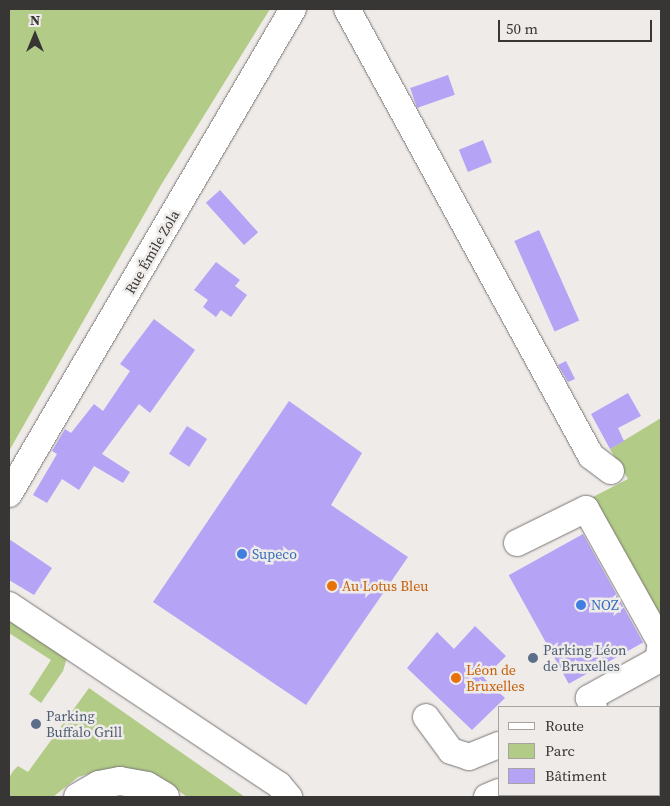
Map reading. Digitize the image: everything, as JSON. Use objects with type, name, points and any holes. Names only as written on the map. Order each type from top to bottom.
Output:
[{"type":"main road","points":[[78,797],[99,785],[120,781],[147,786],[165,797]]},
{"type":"street","name":"Rue Émile Zola","points":[[9,494],[293,9]]},
{"type":"street","points":[[347,9],[591,456],[611,470]]},
{"type":"street","points":[[517,543],[586,509],[661,643],[658,660],[589,698],[593,706]]},
{"type":"street","points":[[9,605],[279,785],[289,797]]},
{"type":"street","points":[[426,717],[450,751],[469,757],[498,745]]},
{"type":"green space","points":[[9,9],[270,9],[161,185],[9,451]]},
{"type":"green space","points":[[661,418],[661,632],[589,499],[628,479],[610,449]]},
{"type":"green space","points":[[9,618],[67,658],[63,671],[41,703],[29,694],[51,660],[9,633]]},
{"type":"green space","points":[[89,688],[245,797],[187,797],[159,776],[123,768],[102,770],[78,777],[53,797],[9,797],[9,778],[13,771],[18,766],[28,772]]},
{"type":"building","points":[[448,75],[455,95],[417,108],[410,88]]},
{"type":"building","points":[[483,140],[492,162],[468,172],[459,150]]},
{"type":"building","points":[[220,190],[258,232],[244,245],[206,203]]},
{"type":"building","points":[[539,230],[579,320],[555,331],[514,241]]},
{"type":"building","points":[[216,262],[240,280],[235,286],[247,295],[231,317],[221,310],[216,317],[203,307],[208,300],[194,290]]},
{"type":"building","points":[[154,319],[195,350],[150,413],[139,404],[102,454],[130,472],[123,483],[94,466],[79,490],[62,479],[47,503],[33,495],[57,454],[52,451],[65,429],[71,433],[94,404],[103,411],[130,371],[120,364]]},
{"type":"building","points":[[566,361],[575,379],[568,382],[558,365]]},
{"type":"building","points":[[628,393],[641,416],[618,428],[624,441],[610,449],[591,414]]},
{"type":"building","points":[[289,401],[362,453],[331,505],[408,557],[306,705],[153,602]]},
{"type":"building","points":[[187,426],[207,439],[189,467],[169,454]]},
{"type":"building","name":"NOZ","points":[[583,534],[643,642],[569,684],[509,575]]},
{"type":"building","points":[[9,539],[52,568],[34,595],[9,580]]},
{"type":"building","name":"Léon de Bruxelles","points":[[475,626],[506,656],[484,678],[505,698],[472,730],[407,668],[437,632],[454,649]]},
{"type":"place","name":"Supeco","points":[[242,554]]},
{"type":"place","name":"Au Lotus Bleu","points":[[332,586]]},
{"type":"place","name":"NOZ","points":[[581,605]]},
{"type":"place","name":"Parking Léon de Bruxelles","points":[[533,658]]},
{"type":"place","name":"Léon de Bruxelles","points":[[456,678]]},
{"type":"place","name":"Parking Buffalo Grill","points":[[36,724]]}]
